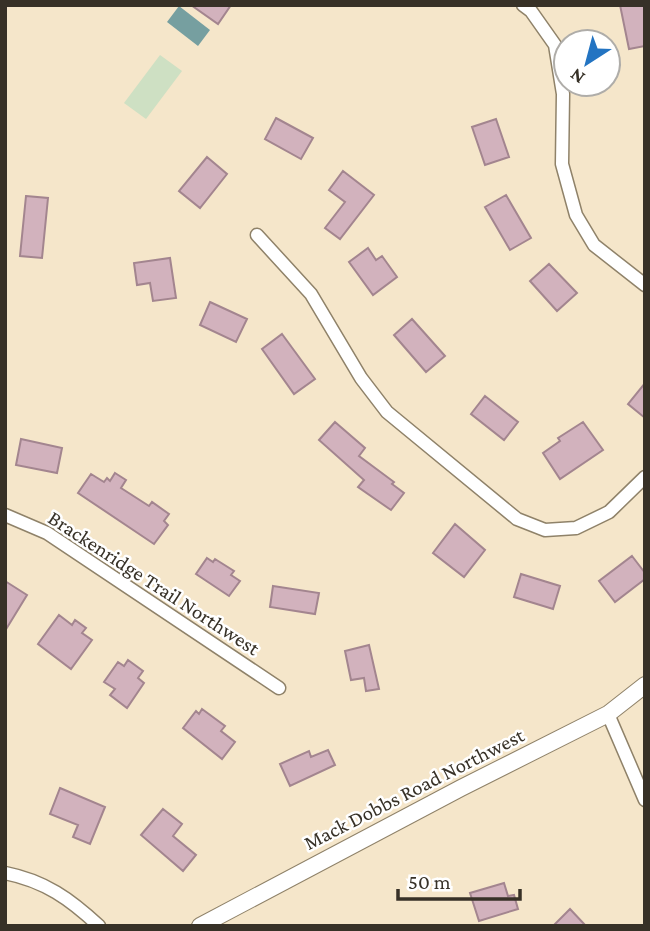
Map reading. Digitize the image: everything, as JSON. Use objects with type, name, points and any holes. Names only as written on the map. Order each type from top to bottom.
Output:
[{"type":"street","points":[[523,5],[531,11],[555,45],[563,94],[562,164],[576,215],[594,245],[645,285]]},
{"type":"street","points":[[257,235],[311,294],[361,378],[387,412],[517,519],[545,530],[576,528],[609,512],[645,477]]},
{"type":"street","name":"Brackenridge Trail Northwest","points":[[5,515],[47,533],[279,688]]},
{"type":"street","name":"Mack Dobbs Road Northwest","points":[[200,926],[608,714],[645,685]]},
{"type":"street","points":[[608,714],[645,800]]},
{"type":"street","points":[[5,873],[43,886],[71,900],[99,926]]},
{"type":"green space","points":[[160,55],[182,71],[146,119],[124,103]]},
{"type":"water","points":[[179,6],[210,30],[198,46],[167,22]]},
{"type":"building","points":[[191,5],[231,5],[218,24]]},
{"type":"building","points":[[620,5],[645,5],[645,46],[629,49]]},
{"type":"building","points":[[276,118],[313,138],[301,159],[265,139]]},
{"type":"building","points":[[496,119],[509,157],[485,165],[472,127]]},
{"type":"building","points":[[207,157],[227,174],[200,208],[179,191]]},
{"type":"building","points":[[343,171],[374,195],[340,239],[325,228],[345,202],[329,190]]},
{"type":"building","points":[[506,195],[531,238],[510,250],[485,207]]},
{"type":"building","points":[[26,196],[48,198],[42,258],[20,256]]},
{"type":"building","points":[[368,248],[376,260],[382,256],[397,277],[373,295],[349,262]]},
{"type":"building","points":[[170,258],[176,298],[153,301],[150,283],[137,285],[134,263]]},
{"type":"building","points":[[549,264],[577,293],[557,311],[530,281]]},
{"type":"building","points":[[210,302],[247,319],[236,342],[200,325]]},
{"type":"building","points":[[412,319],[445,356],[426,372],[394,335]]},
{"type":"building","points":[[282,334],[315,379],[294,394],[262,349]]},
{"type":"building","points":[[645,383],[645,418],[628,404]]},
{"type":"building","points":[[485,396],[518,422],[504,440],[471,414]]},
{"type":"building","points":[[335,422],[365,448],[359,456],[394,482],[392,484],[404,493],[391,510],[358,487],[364,480],[319,440]]},
{"type":"building","points":[[583,422],[603,450],[560,479],[543,453],[560,441],[558,438]]},
{"type":"building","points":[[21,439],[62,448],[57,473],[16,465]]},
{"type":"building","points":[[115,473],[126,480],[121,488],[149,506],[152,502],[169,514],[164,521],[168,525],[154,544],[78,493],[91,474],[104,482],[107,478],[110,481]]},
{"type":"building","points":[[455,524],[485,550],[464,577],[433,553]]},
{"type":"building","points":[[632,556],[645,573],[645,579],[615,602],[599,581]]},
{"type":"building","points":[[207,558],[213,562],[215,559],[234,571],[231,575],[240,581],[229,596],[196,574]]},
{"type":"building","points":[[521,574],[560,586],[553,609],[514,597]]},
{"type":"building","points":[[5,581],[27,595],[5,631]]},
{"type":"building","points":[[273,586],[319,593],[315,614],[270,607]]},
{"type":"building","points":[[59,615],[72,625],[75,620],[86,628],[82,633],[92,640],[71,669],[38,644]]},
{"type":"building","points":[[369,645],[379,689],[366,691],[364,678],[351,680],[345,651]]},
{"type":"building","points":[[128,660],[143,671],[138,678],[144,683],[127,708],[110,695],[115,689],[104,682],[118,662],[124,666]]},
{"type":"building","points":[[202,709],[225,726],[221,731],[235,742],[222,759],[183,728],[196,711],[199,714]]},
{"type":"building","points":[[328,750],[335,765],[290,786],[280,764],[309,751],[311,757]]},
{"type":"building","points":[[60,788],[105,807],[90,844],[73,837],[78,825],[50,814]]},
{"type":"building","points":[[163,809],[182,824],[173,836],[196,855],[183,871],[141,835]]},
{"type":"building","points":[[504,883],[508,896],[514,895],[518,909],[479,921],[470,893]]},
{"type":"building","points":[[570,909],[586,926],[553,926]]}]
